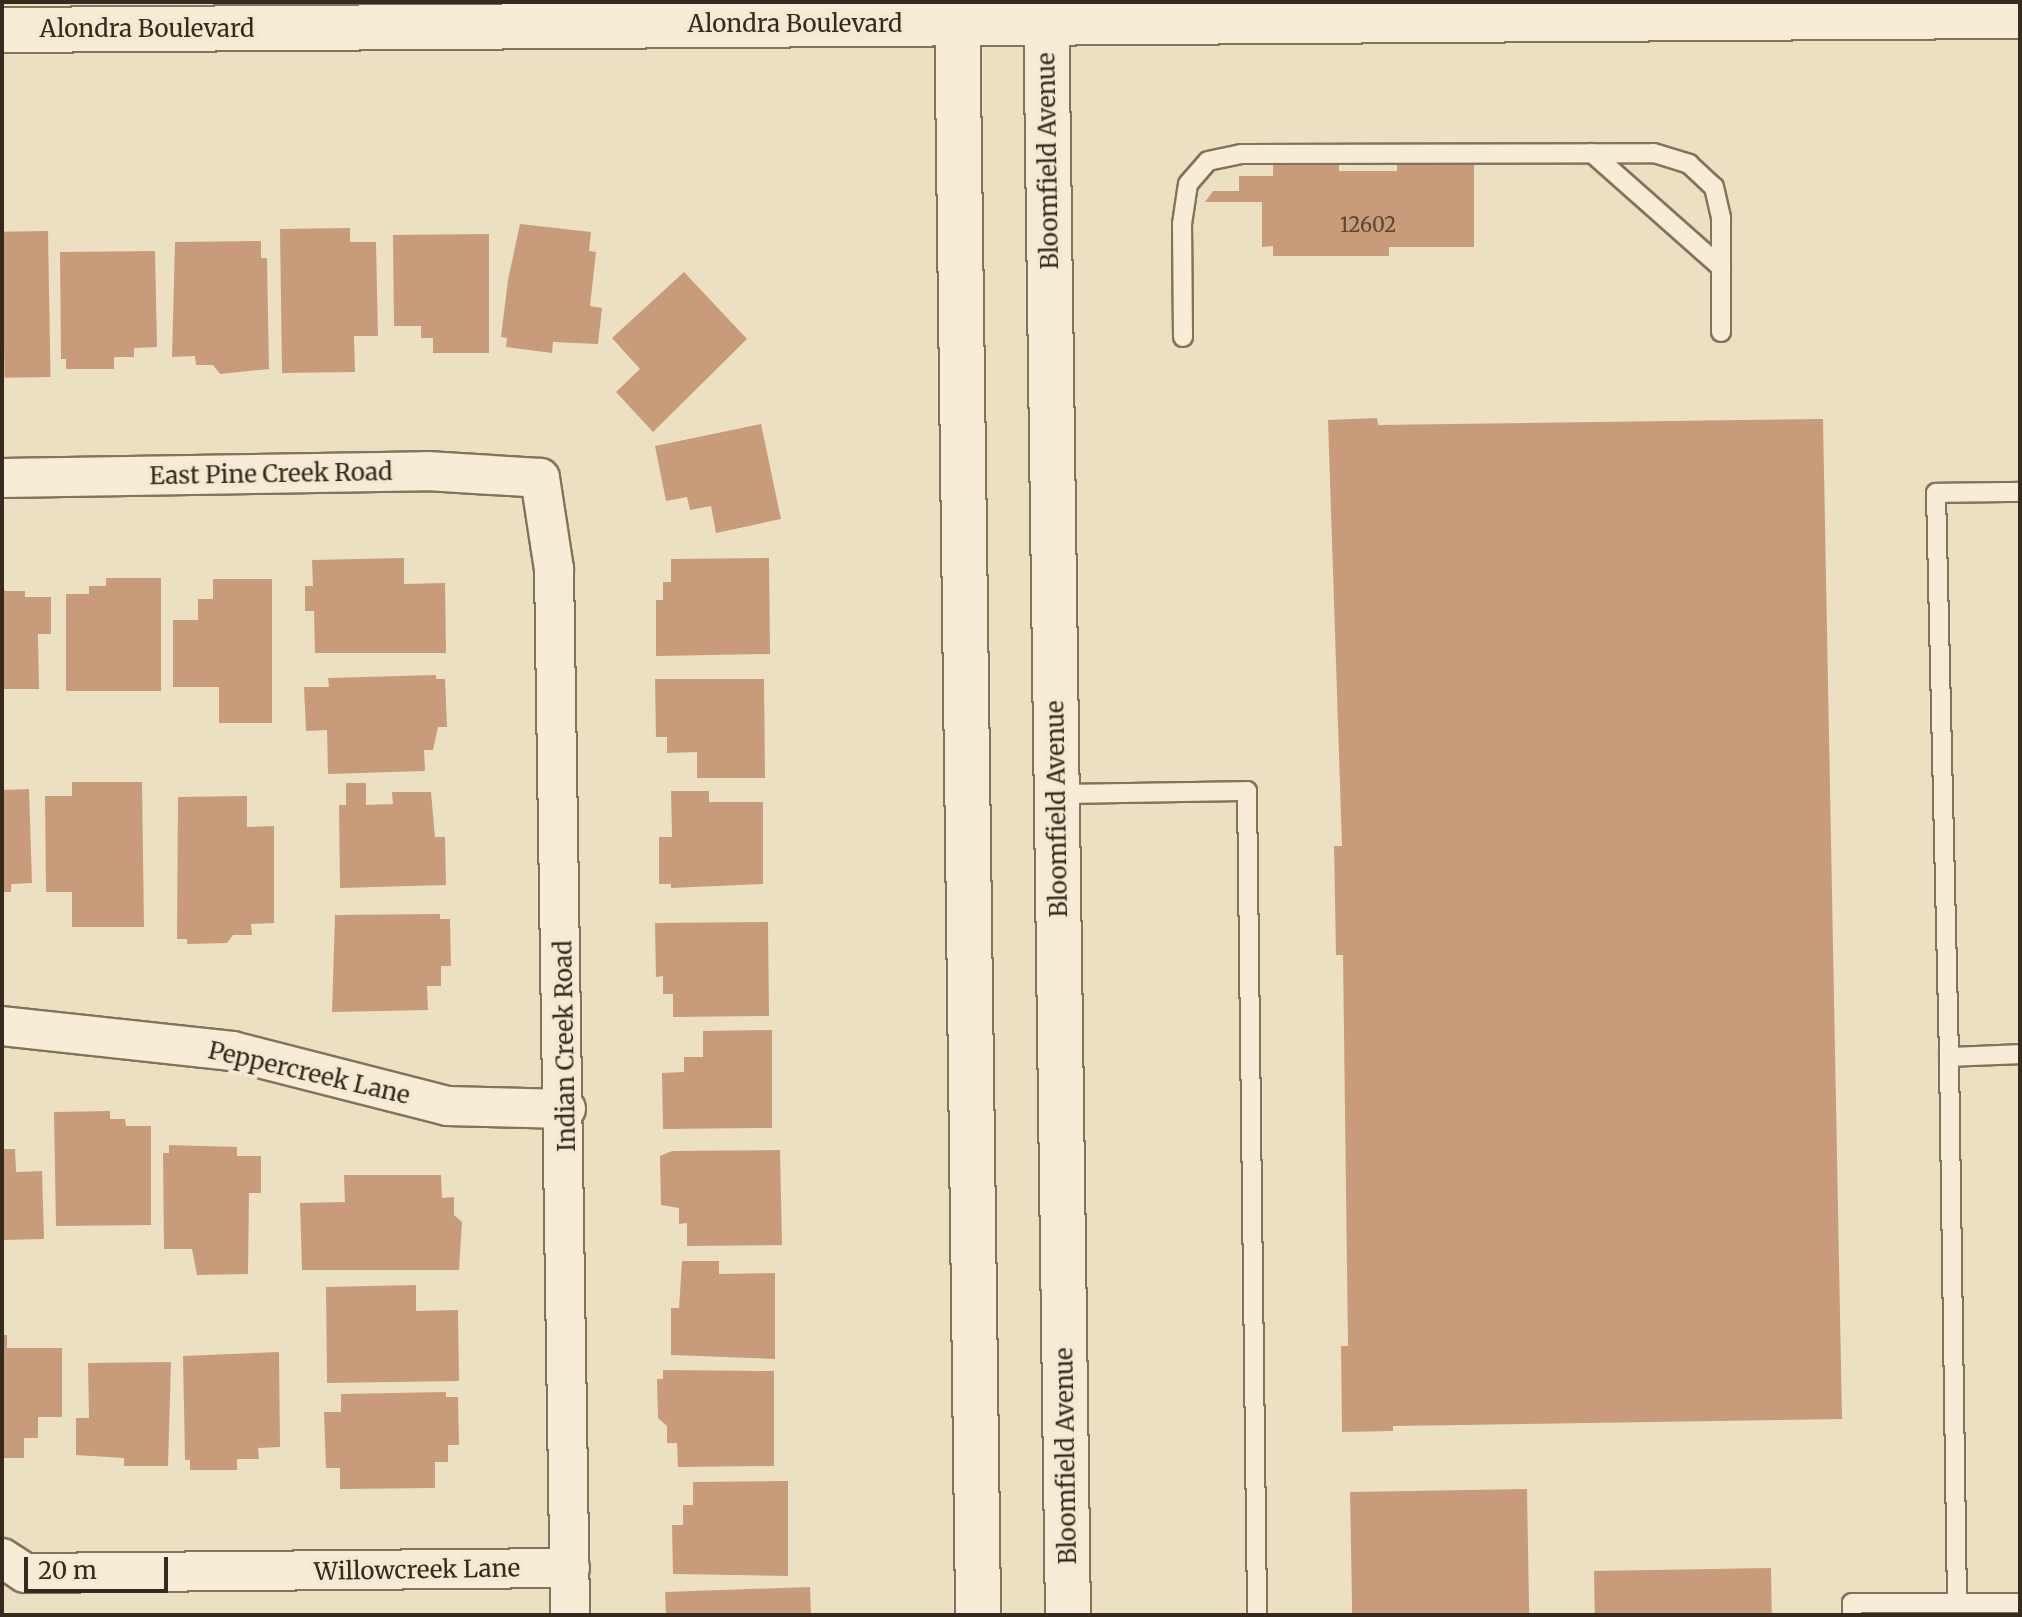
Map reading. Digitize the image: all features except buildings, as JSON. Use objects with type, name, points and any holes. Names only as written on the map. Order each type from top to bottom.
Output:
[{"type":"main road","points":[[957,12],[978,1615]]},
{"type":"main road","name":"Alondra Boulevard","points":[[2,30],[120,16],[1046,12],[2020,16]]},
{"type":"main road","name":"Bloomfield Avenue","points":[[1046,12],[1068,1615]]},
{"type":"street","name":"East Pine Creek Road","points":[[2,478],[427,471],[540,478]]},
{"type":"street","name":"Indian Creek Road","points":[[540,478],[554,569],[566,1109],[570,1615]]},
{"type":"street","name":"Peppercreek Lane","points":[[2,1027],[232,1051],[447,1106],[566,1109]]},
{"type":"street","name":"Willowcreek Lane","points":[[10,1574],[570,1568]]},
{"type":"lane","points":[[1592,153],[1721,267]]},
{"type":"lane","points":[[1183,337],[1182,224],[1188,184],[1208,161],[1241,154],[1654,153],[1689,164],[1714,187],[1721,218],[1721,332]]},
{"type":"lane","points":[[1957,1603],[1936,493],[2020,492]]},
{"type":"lane","points":[[1056,794],[1247,791],[1257,1615]]},
{"type":"lane","points":[[1949,1057],[2020,1054]]},
{"type":"lane","points":[[1852,1615],[1852,1603],[2020,1603]]}]
